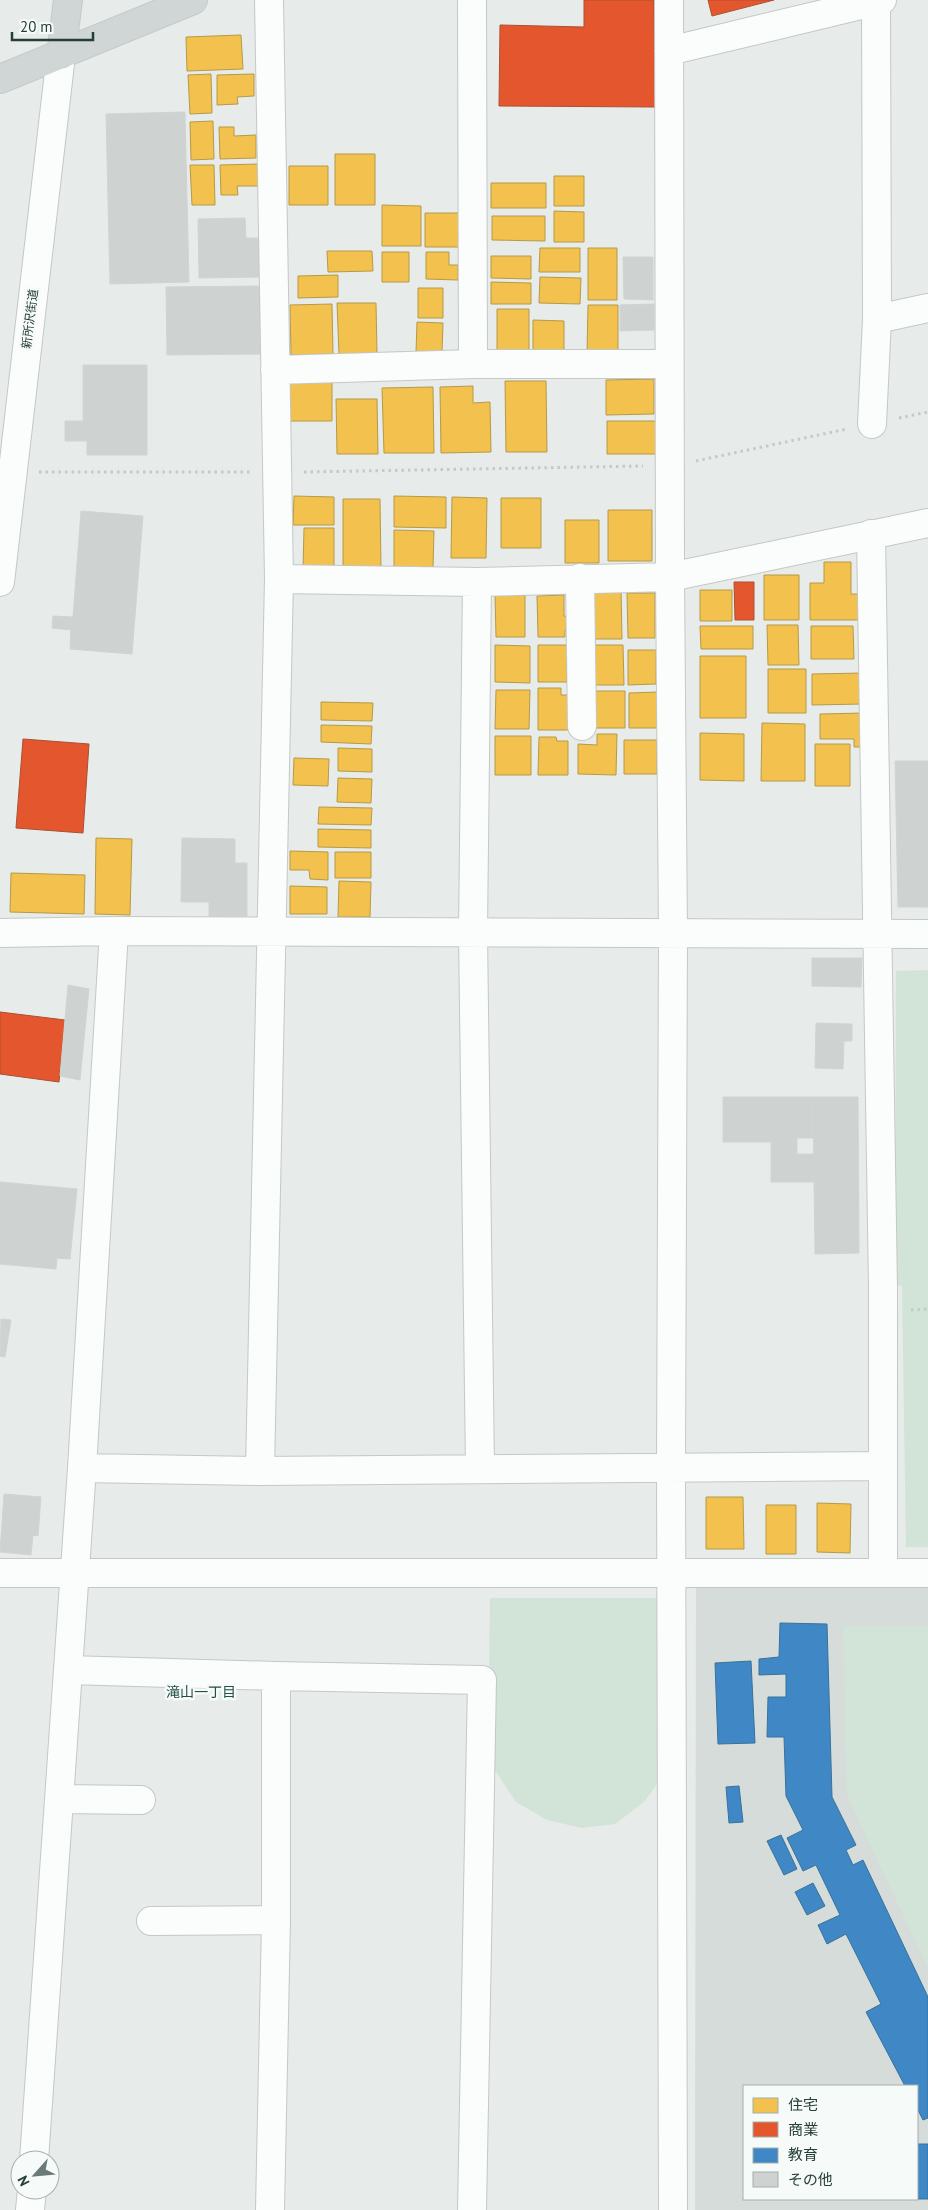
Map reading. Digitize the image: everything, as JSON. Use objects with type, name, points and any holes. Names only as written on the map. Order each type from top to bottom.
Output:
[{"type":"main road","points":[[61,55],[68,0]]},
{"type":"main road","points":[[0,79],[194,0]]},
{"type":"street","points":[[260,1471],[278,579],[270,0]]},
{"type":"street","points":[[472,0],[473,364]]},
{"type":"street","points":[[669,0],[669,364],[673,933],[671,1468],[673,2210]]},
{"type":"street","points":[[669,51],[879,1],[878,319],[872,424]]},
{"type":"street","name":"新所沢街道","points":[[0,582],[6,472],[61,55]]},
{"type":"street","points":[[878,319],[928,308]]},
{"type":"street","points":[[275,370],[473,364],[669,364]]},
{"type":"street","points":[[278,579],[477,582],[670,577],[928,522]]},
{"type":"street","points":[[872,534],[879,933],[884,1466],[883,1573]]},
{"type":"street","points":[[580,578],[582,726]]},
{"type":"street","points":[[477,582],[473,932],[480,1468]]},
{"type":"street","points":[[0,933],[114,931],[928,934]]},
{"type":"street","points":[[35,2150],[82,1468],[114,931]]},
{"type":"street","points":[[82,1468],[260,1471],[884,1466]]},
{"type":"street","points":[[0,1574],[928,1573]]},
{"type":"street","points":[[68,1670],[482,1680],[472,2210]]},
{"type":"street","points":[[270,2210],[276,1920],[276,1676]]},
{"type":"street","points":[[60,1799],[141,1800]]},
{"type":"street","points":[[151,1921],[276,1920]]},
{"type":"path","points":[[6,472],[277,472],[670,466],[928,412]]},
{"type":"shaded area","points":[[696,1580],[928,1581],[928,2210],[695,2210]]},
{"type":"green space","points":[[928,970],[928,1547],[906,1547],[902,1286],[895,1285],[896,971]]},
{"type":"green space","points":[[490,1598],[663,1598],[665,1773],[644,1802],[615,1824],[582,1828],[547,1820],[516,1802],[488,1760]]},
{"type":"green space","points":[[843,1626],[928,1626],[928,1968],[847,1795]]},
{"type":"building: 住宅","points":[[241,35],[243,69],[187,71],[186,37]]},
{"type":"building: 住宅","points":[[211,74],[212,113],[190,114],[188,75]]},
{"type":"building: 住宅","points":[[254,74],[254,96],[237,97],[238,104],[217,105],[217,75]]},
{"type":"building: 住宅","points":[[213,121],[214,159],[191,160],[190,122]]},
{"type":"building: 住宅","points":[[219,127],[234,127],[234,136],[256,135],[256,158],[220,159]]},
{"type":"building: 住宅","points":[[335,154],[375,154],[375,205],[335,205]]},
{"type":"building: 住宅","points":[[258,164],[258,186],[237,186],[238,195],[221,195],[220,165]]},
{"type":"building: 住宅","points":[[190,165],[214,165],[215,205],[192,205]]},
{"type":"building: 住宅","points":[[289,166],[328,166],[328,205],[289,205]]},
{"type":"building: 住宅","points":[[554,176],[584,176],[584,206],[554,206]]},
{"type":"building: 住宅","points":[[491,183],[546,183],[546,208],[491,208]]},
{"type":"building: 住宅","points":[[382,205],[421,206],[421,246],[382,246]]},
{"type":"building: 住宅","points":[[554,211],[584,212],[584,242],[554,242]]},
{"type":"building: 住宅","points":[[425,213],[460,213],[460,247],[425,247]]},
{"type":"building: 住宅","points":[[492,216],[545,216],[545,241],[492,240]]},
{"type":"building: 住宅","points":[[540,248],[580,248],[580,272],[539,272]]},
{"type":"building: 住宅","points":[[588,248],[617,248],[617,300],[588,300]]},
{"type":"building: 住宅","points":[[327,251],[372,251],[373,271],[328,272]]},
{"type":"building: 住宅","points":[[382,252],[409,252],[409,282],[382,282]]},
{"type":"building: 住宅","points":[[426,252],[449,252],[449,265],[458,265],[458,280],[426,279]]},
{"type":"building: 住宅","points":[[491,256],[531,256],[531,279],[491,278]]},
{"type":"building: 住宅","points":[[338,275],[338,297],[298,298],[298,276]]},
{"type":"building: 住宅","points":[[540,277],[581,278],[580,304],[539,303]]},
{"type":"building: 住宅","points":[[491,282],[531,283],[531,304],[491,304]]},
{"type":"building: 住宅","points":[[418,288],[443,288],[443,318],[418,318]]},
{"type":"building: 住宅","points":[[337,303],[376,303],[377,353],[339,354]]},
{"type":"building: 住宅","points":[[332,304],[333,354],[291,355],[290,305]]},
{"type":"building: 住宅","points":[[588,305],[618,305],[618,353],[587,353]]},
{"type":"building: 住宅","points":[[497,309],[529,309],[529,350],[497,350]]},
{"type":"building: 住宅","points":[[533,320],[564,321],[564,350],[533,350]]},
{"type":"building: 住宅","points":[[417,322],[443,323],[442,352],[416,352]]},
{"type":"building: 住宅","points":[[654,379],[654,414],[606,415],[606,380]]},
{"type":"building: 住宅","points":[[287,381],[332,381],[332,421],[288,421]]},
{"type":"building: 住宅","points":[[505,381],[546,381],[547,452],[506,452]]},
{"type":"building: 住宅","points":[[473,386],[473,403],[490,402],[491,452],[441,453],[440,387]]},
{"type":"building: 住宅","points":[[433,387],[434,453],[384,453],[382,388]]},
{"type":"building: 住宅","points":[[336,399],[377,399],[378,454],[337,454]]},
{"type":"building: 住宅","points":[[607,421],[657,421],[657,454],[607,454]]},
{"type":"building: 住宅","points":[[294,496],[334,497],[334,525],[293,525]]},
{"type":"building: 住宅","points":[[394,496],[446,497],[446,528],[394,527]]},
{"type":"building: 住宅","points":[[452,497],[487,498],[486,558],[451,558]]},
{"type":"building: 住宅","points":[[501,498],[541,498],[541,548],[501,548]]},
{"type":"building: 住宅","points":[[343,499],[380,499],[381,567],[343,567]]},
{"type":"building: 住宅","points":[[608,510],[652,510],[652,561],[608,561]]},
{"type":"building: 住宅","points":[[565,520],[599,520],[599,563],[565,563]]},
{"type":"building: 住宅","points":[[304,528],[334,528],[334,570],[303,570]]},
{"type":"building: 住宅","points":[[394,530],[434,531],[433,568],[394,568]]},
{"type":"building: 住宅","points":[[824,562],[851,562],[851,594],[860,594],[860,620],[810,620],[810,583],[824,583]]},
{"type":"building: 住宅","points":[[764,575],[799,575],[799,620],[764,620]]},
{"type":"building: 住宅","points":[[591,589],[621,589],[622,639],[592,639]]},
{"type":"building: 住宅","points":[[700,590],[732,590],[732,621],[700,621]]},
{"type":"building: 住宅","points":[[627,593],[655,593],[655,638],[628,638]]},
{"type":"building: 住宅","points":[[495,595],[525,595],[525,637],[496,637]]},
{"type":"building: 住宅","points":[[564,595],[564,616],[569,617],[569,630],[565,630],[565,637],[538,637],[537,596]]},
{"type":"building: 住宅","points":[[767,625],[798,625],[799,665],[768,665]]},
{"type":"building: 住宅","points":[[700,626],[753,626],[753,649],[701,649]]},
{"type":"building: 住宅","points":[[811,626],[853,626],[854,659],[811,659]]},
{"type":"building: 住宅","points":[[495,645],[530,646],[530,683],[495,682]]},
{"type":"building: 住宅","points":[[538,645],[567,645],[567,682],[538,682]]},
{"type":"building: 住宅","points":[[592,645],[623,645],[624,685],[592,685]]},
{"type":"building: 住宅","points":[[628,650],[656,650],[656,684],[628,685]]},
{"type":"building: 住宅","points":[[700,656],[746,656],[746,718],[700,718]]},
{"type":"building: 住宅","points":[[768,669],[806,669],[806,713],[768,713]]},
{"type":"building: 住宅","points":[[863,673],[863,704],[812,705],[812,674]]},
{"type":"building: 住宅","points":[[538,688],[561,688],[561,695],[570,695],[569,730],[538,730]]},
{"type":"building: 住宅","points":[[496,690],[530,690],[529,729],[495,729]]},
{"type":"building: 住宅","points":[[593,691],[625,691],[625,728],[593,728]]},
{"type":"building: 住宅","points":[[658,692],[659,728],[629,728],[629,693]]},
{"type":"building: 住宅","points":[[321,702],[373,703],[372,721],[321,720]]},
{"type":"building: 住宅","points":[[864,713],[864,747],[854,747],[854,739],[820,739],[820,714]]},
{"type":"building: 住宅","points":[[762,723],[805,724],[805,781],[761,781]]},
{"type":"building: 住宅","points":[[321,725],[372,726],[371,744],[321,742]]},
{"type":"building: 住宅","points":[[700,733],[744,734],[744,781],[700,780]]},
{"type":"building: 住宅","points":[[597,734],[617,734],[616,775],[578,774],[578,744],[597,745]]},
{"type":"building: 住宅","points":[[495,736],[531,736],[531,775],[495,775]]},
{"type":"building: 住宅","points":[[539,737],[556,737],[557,741],[568,741],[568,775],[538,775]]},
{"type":"building: 住宅","points":[[624,740],[657,740],[657,774],[624,774]]},
{"type":"building: 住宅","points":[[815,744],[850,744],[850,786],[815,786]]},
{"type":"building: 住宅","points":[[338,748],[372,749],[372,772],[338,771]]},
{"type":"building: 住宅","points":[[294,758],[329,759],[328,786],[293,785]]},
{"type":"building: 住宅","points":[[338,778],[372,779],[371,803],[337,802]]},
{"type":"building: 住宅","points":[[319,807],[372,808],[371,825],[318,824]]},
{"type":"building: 住宅","points":[[318,829],[371,830],[371,848],[318,847]]},
{"type":"building: 住宅","points":[[96,838],[132,839],[130,915],[95,914]]},
{"type":"building: 住宅","points":[[290,851],[328,852],[328,880],[310,879],[309,870],[290,870]]},
{"type":"building: 住宅","points":[[335,852],[371,852],[371,878],[335,878]]},
{"type":"building: 住宅","points":[[11,873],[85,875],[84,914],[10,912]]},
{"type":"building: 住宅","points":[[339,881],[371,882],[370,917],[338,917]]},
{"type":"building: 住宅","points":[[290,886],[327,887],[327,914],[290,914]]},
{"type":"building: 住宅","points":[[706,1497],[743,1497],[744,1549],[706,1549]]},
{"type":"building: 住宅","points":[[817,1503],[851,1504],[850,1553],[817,1552]]},
{"type":"building: 住宅","points":[[766,1505],[796,1505],[796,1554],[766,1554]]},
{"type":"building: 商業","points":[[584,0],[654,0],[655,107],[499,106],[500,25],[584,27]]},
{"type":"building: 商業","points":[[708,0],[774,0],[712,16]]},
{"type":"building: 商業","points":[[734,582],[754,582],[754,620],[735,620]]},
{"type":"building: 商業","points":[[23,739],[89,744],[83,833],[16,828]]},
{"type":"building: 商業","points":[[0,1012],[65,1020],[59,1082],[0,1074]]},
{"type":"building: 教育","points":[[780,1623],[827,1624],[832,1797],[856,1845],[846,1850],[853,1865],[863,1860],[928,1997],[928,2118],[923,2120],[918,2110],[918,2085],[904,2085],[866,2012],[881,2004],[846,1934],[827,1944],[818,1925],[840,1915],[816,1865],[803,1871],[787,1838],[803,1830],[786,1796],[784,1737],[767,1737],[768,1697],[786,1697],[786,1674],[759,1675],[759,1659],[779,1657]]},
{"type":"building: 教育","points":[[751,1661],[755,1743],[718,1744],[715,1663]]},
{"type":"building: 教育","points":[[739,1786],[743,1822],[729,1823],[726,1787]]},
{"type":"building: 教育","points":[[781,1835],[797,1869],[784,1875],[767,1841]]},
{"type":"building: 教育","points":[[813,1883],[825,1906],[807,1915],[795,1892]]},
{"type":"building: 教育","points":[[918,2144],[928,2144],[928,2199],[918,2199]]},
{"type":"building: その他","points":[[185,112],[189,282],[110,284],[106,114]]},
{"type":"building: その他","points":[[245,218],[246,238],[263,238],[264,277],[199,278],[198,219]]},
{"type":"building: その他","points":[[623,257],[653,257],[653,300],[624,299]]},
{"type":"building: その他","points":[[264,286],[265,354],[167,355],[166,287]]},
{"type":"building: その他","points":[[654,304],[654,330],[620,331],[620,305]]},
{"type":"building: その他","points":[[83,365],[147,365],[147,455],[87,455],[87,441],[65,441],[65,421],[83,421]]},
{"type":"building: その他","points":[[81,511],[143,516],[132,654],[70,649],[71,630],[52,628],[53,616],[73,617]]},
{"type":"building: その他","points":[[895,761],[928,761],[928,907],[898,907]]},
{"type":"building: その他","points":[[182,838],[235,839],[235,863],[247,863],[247,916],[209,916],[209,902],[181,902]]},
{"type":"building: その他","points":[[812,958],[862,958],[861,987],[812,986]]},
{"type":"building: その他","points":[[68,985],[89,989],[80,1080],[60,1076]]},
{"type":"building: その他","points":[[816,1023],[852,1024],[852,1041],[844,1041],[843,1069],[815,1068]]},
{"type":"building: その他","points":[[723,1097],[813,1097],[813,1138],[797,1138],[797,1154],[814,1154],[814,1182],[771,1182],[771,1142],[723,1142]]},
{"type":"building: その他","points":[[813,1097],[858,1097],[859,1253],[815,1254]]},
{"type":"building: その他","points":[[0,1182],[77,1189],[70,1259],[57,1258],[56,1269],[0,1264]]},
{"type":"building: その他","points":[[1,1319],[11,1320],[5,1357],[0,1356]]},
{"type":"building: その他","points":[[4,1494],[41,1497],[38,1536],[33,1535],[31,1555],[0,1552]]},
{"type":"district","name":"滝山一丁目","points":[[201,1692]]}]
